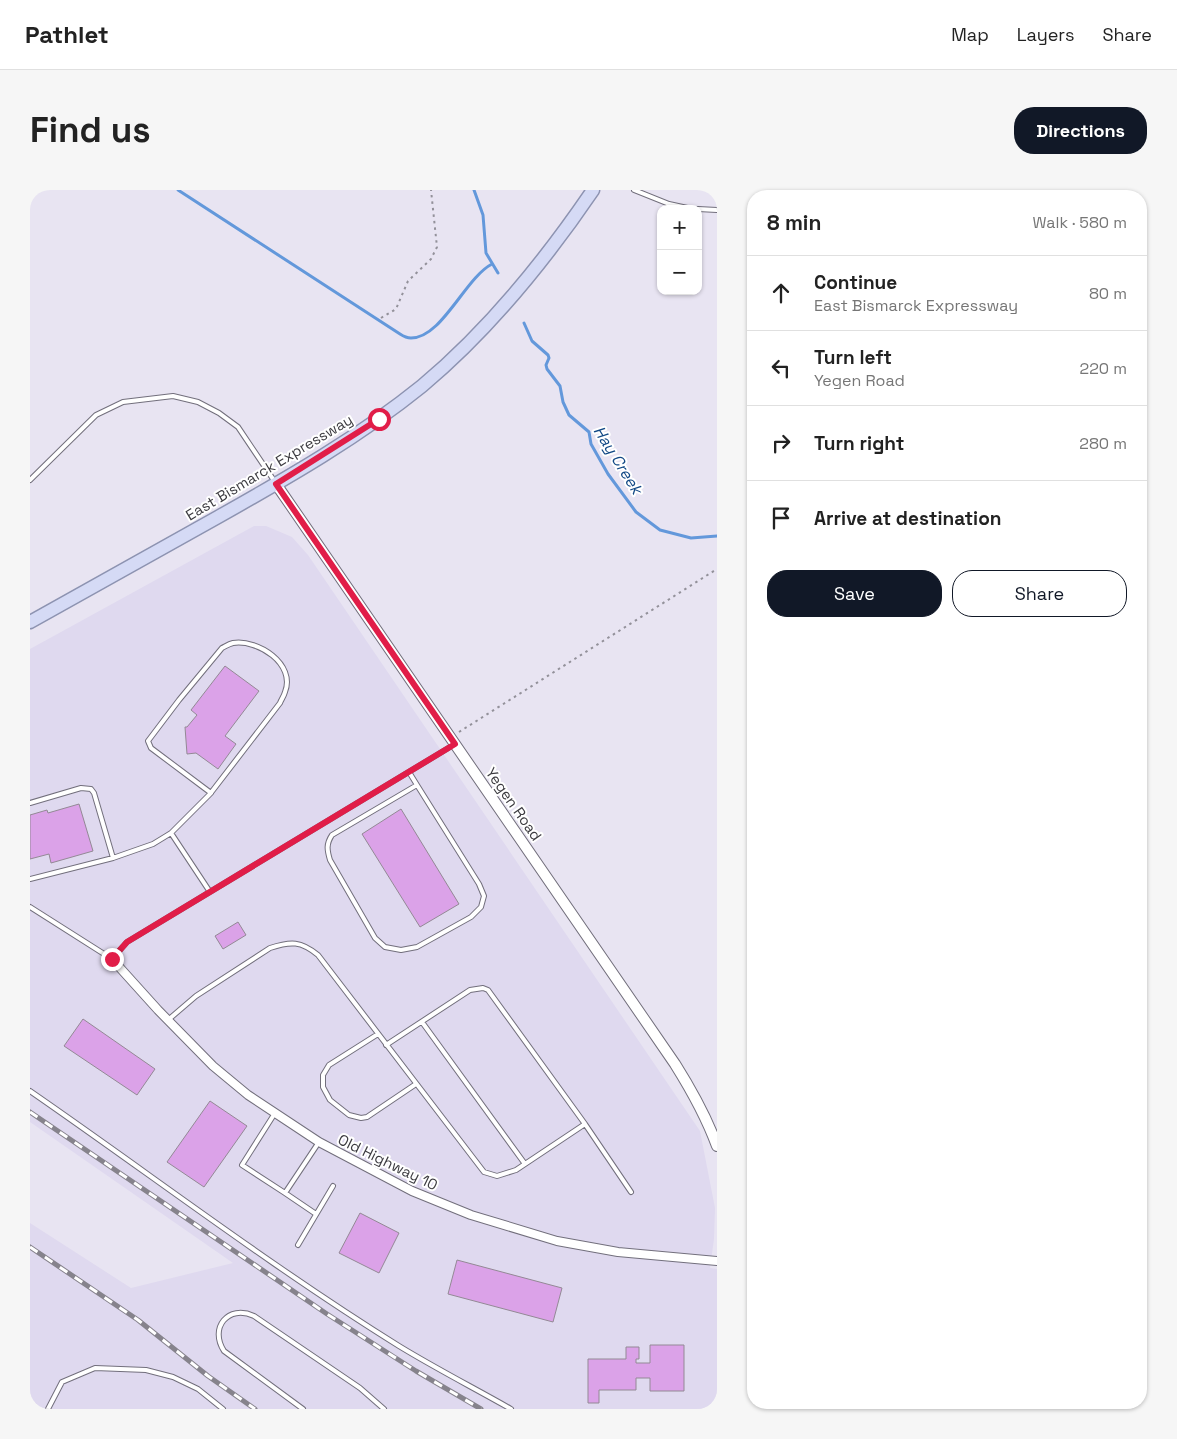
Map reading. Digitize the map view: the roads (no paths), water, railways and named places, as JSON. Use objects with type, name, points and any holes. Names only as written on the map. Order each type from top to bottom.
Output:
[{"type":"main road","name":"East Bismarck Expressway","points":[[30,622],[276,484],[379,419],[442,368],[484,328],[530,276],[559,239],[593,190]]},
{"type":"street","name":"Yegen Road","points":[[276,484],[693,1092],[705,1115],[717,1146]]},
{"type":"street","name":"Old Highway 10","points":[[112,959],[213,1066],[248,1095],[319,1142],[412,1191],[479,1218],[557,1241],[618,1252],[717,1261]]},
{"type":"lane","points":[[634,190],[674,205]]},
{"type":"lane","points":[[702,209],[717,210]]},
{"type":"lane","points":[[30,480],[96,415],[123,402],[173,396],[205,406],[219,413],[238,427],[276,484]]},
{"type":"lane","points":[[30,879],[113,858],[153,844],[171,833],[211,793],[280,703],[286,692],[287,681],[283,668],[277,659],[258,647],[246,643],[232,643],[222,648],[150,738],[148,744],[211,793]]},
{"type":"lane","points":[[30,907],[112,959],[127,942],[409,772],[452,741]]},
{"type":"lane","points":[[409,772],[479,884],[484,896],[481,907],[471,917],[417,948],[401,950],[385,946],[374,938],[330,860],[327,842],[332,835],[417,785]]},
{"type":"lane","points":[[30,803],[81,788],[90,789],[94,793],[113,858]]},
{"type":"lane","points":[[171,833],[210,892]]},
{"type":"lane","points":[[168,1020],[196,996],[270,948],[283,944],[298,943],[307,946],[318,955],[484,1172],[497,1176],[505,1174],[525,1164],[585,1124]]},
{"type":"lane","points":[[386,1045],[470,990],[483,988],[488,990],[585,1124],[631,1192]]},
{"type":"lane","points":[[422,1022],[525,1164]]},
{"type":"lane","points":[[378,1034],[329,1065],[323,1075],[324,1087],[330,1100],[349,1115],[361,1118],[367,1117],[416,1084]]},
{"type":"lane","points":[[30,1092],[111,1146],[260,1253],[400,1346],[512,1409]]},
{"type":"lane","points":[[275,1113],[242,1165],[316,1214]]},
{"type":"lane","points":[[285,1193],[319,1142]]},
{"type":"lane","points":[[298,1245],[333,1186]]},
{"type":"lane","points":[[303,1409],[224,1351],[218,1337],[219,1330],[227,1318],[240,1312],[254,1316],[360,1388],[384,1409]]},
{"type":"lane","points":[[48,1409],[62,1382],[95,1368],[146,1370],[172,1377],[198,1390],[223,1409]]},
{"type":"waterway","points":[[178,190],[408,338],[422,335],[433,328],[472,281],[492,264]]},
{"type":"waterway","name":"Hay Creek","points":[[474,190],[483,215],[486,253],[498,273]]},
{"type":"waterway","name":"Hay Creek","points":[[524,323],[532,341],[548,355],[547,369],[560,386],[563,402],[569,415],[589,432],[591,444],[608,474],[636,512],[660,530],[691,538],[717,536]]},
{"type":"railway","points":[[30,1112],[327,1314],[416,1371],[481,1409]]},
{"type":"railway","points":[[30,1247],[138,1320],[208,1376],[255,1409]]}]
